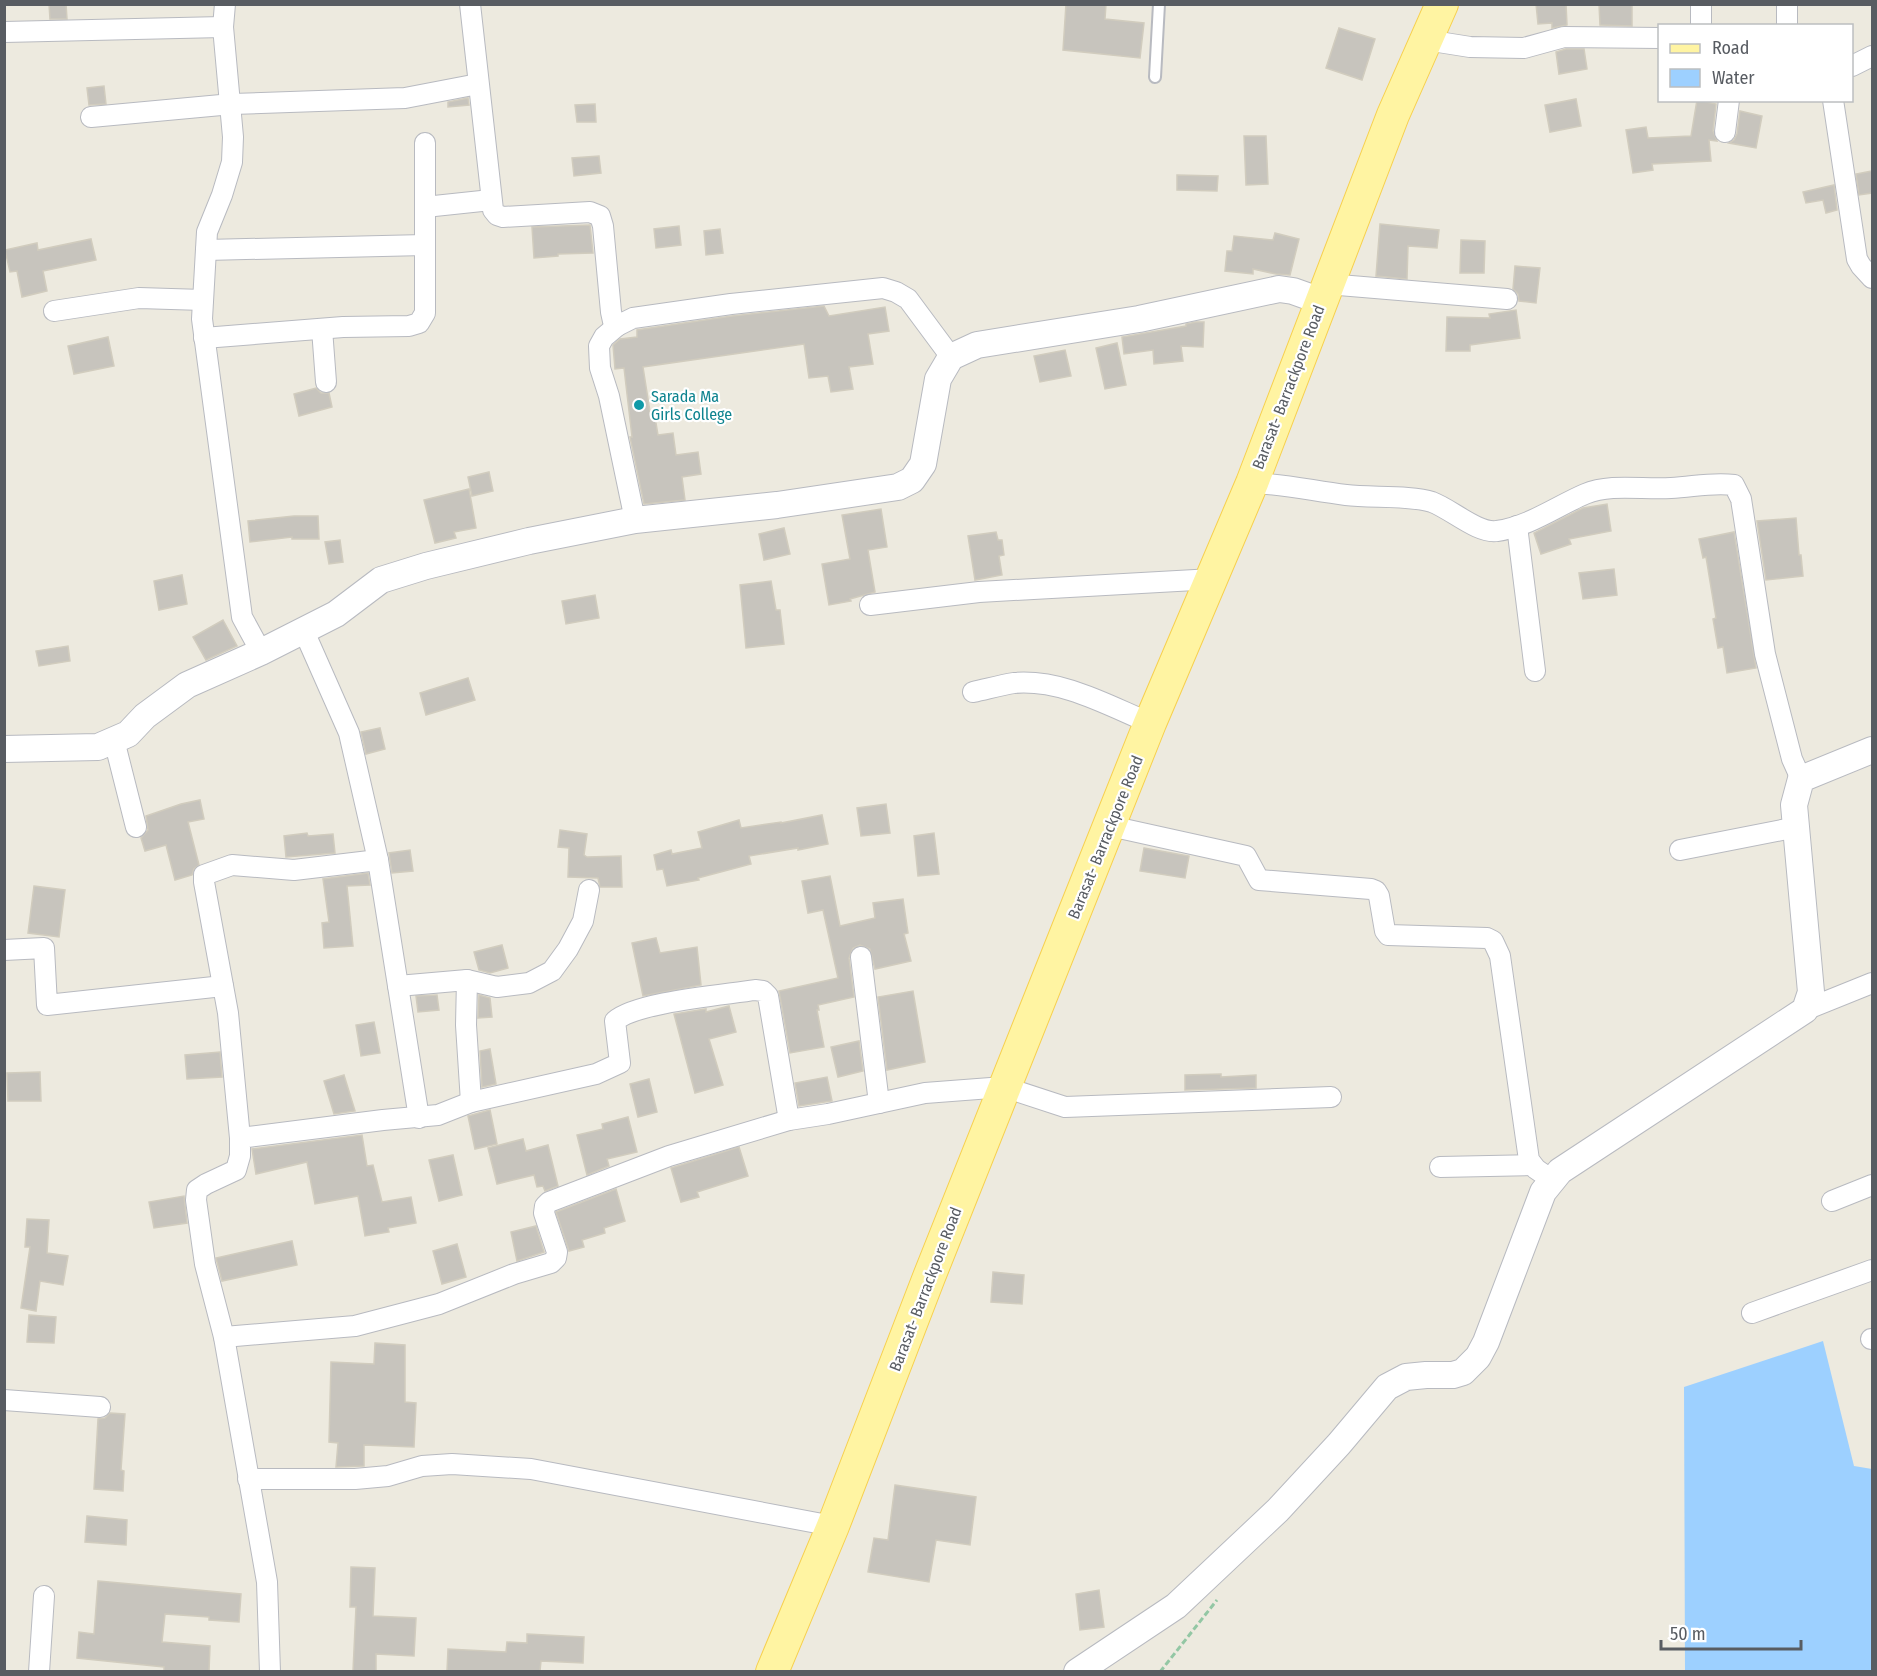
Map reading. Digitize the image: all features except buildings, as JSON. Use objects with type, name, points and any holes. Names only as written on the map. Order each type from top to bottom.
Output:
[{"type":"main road","name":"Barasat- Barrackpore Road","points":[[772,1671],[833,1526],[1004,1087],[1150,723],[1252,483],[1393,116],[1442,4]]},
{"type":"street","points":[[225,4],[223,27],[232,104],[232,162],[207,232],[202,319],[242,618],[261,652]]},
{"type":"street","points":[[470,4],[493,210],[497,215],[503,217],[590,212],[600,216],[603,226],[610,312],[617,326]]},
{"type":"street","points":[[1701,4],[1701,24]]},
{"type":"street","points":[[1787,4],[1787,24]]},
{"type":"street","points":[[4,32],[223,27]]},
{"type":"street","points":[[1426,40],[1470,47],[1524,48],[1564,37],[1658,38]]},
{"type":"street","points":[[1853,65],[1872,56]]},
{"type":"street","points":[[91,117],[232,104],[405,98],[478,84]]},
{"type":"street","points":[[1725,132],[1729,102]]},
{"type":"street","points":[[1833,102],[1857,259],[1869,270]]},
{"type":"street","points":[[204,338],[322,329],[409,326],[418,323],[425,314],[425,143]]},
{"type":"street","points":[[425,207],[491,200]]},
{"type":"street","points":[[206,250],[425,245]]},
{"type":"street","points":[[635,520],[609,396],[600,368],[599,346],[604,337],[617,326],[633,318],[731,304],[883,288],[908,299],[951,357]]},
{"type":"street","points":[[4,749],[98,747],[128,734],[145,716],[187,685],[261,652],[336,614],[381,580],[426,566],[529,541],[635,520],[765,506],[898,487],[912,480],[923,464],[939,379],[951,357],[977,345],[1139,319],[1279,290],[1508,299]]},
{"type":"street","points":[[54,311],[139,298],[203,300]]},
{"type":"street","points":[[322,329],[326,382]]},
{"type":"street","points":[[1252,483],[1281,483],[1347,496],[1429,501],[1447,508],[1488,531],[1517,526],[1587,493],[1609,489],[1670,489],[1716,483],[1734,485],[1741,499],[1765,654],[1792,759],[1801,779],[1794,805],[1811,992],[1804,1010]]},
{"type":"street","points":[[1517,526],[1535,671]]},
{"type":"street","points":[[870,605],[979,592],[1212,579]]},
{"type":"street","points":[[303,629],[350,733],[378,860],[419,1118]]},
{"type":"street","points":[[974,692],[1015,683],[1054,685],[1150,723]]},
{"type":"street","points":[[114,740],[136,827]]},
{"type":"street","points":[[1801,779],[1872,750]]},
{"type":"street","points":[[1077,1671],[1176,1606],[1278,1510],[1339,1444],[1387,1387],[1406,1377],[1453,1375],[1463,1372],[1472,1364],[1486,1342],[1544,1192],[1542,1172],[1529,1160],[1500,956],[1493,941],[1487,938],[1388,935],[1385,932],[1378,896],[1376,891],[1371,889],[1258,880],[1246,856],[1110,826]]},
{"type":"street","points":[[1680,850],[1797,827]]},
{"type":"street","points":[[270,1671],[267,1582],[224,1337],[205,1264],[199,1222],[197,1190],[236,1170],[240,1156],[228,1013],[204,875],[232,865],[294,870],[378,860]]},
{"type":"street","points":[[398,986],[467,981],[498,987],[529,983],[552,971],[568,949],[583,921],[590,890]]},
{"type":"street","points":[[4,950],[44,948],[47,1005],[223,986]]},
{"type":"street","points":[[861,957],[879,1103]]},
{"type":"street","points":[[467,981],[466,1025],[471,1102]]},
{"type":"street","points":[[1440,1167],[1560,1171],[1804,1010],[1872,983]]},
{"type":"street","points":[[240,1138],[438,1115],[471,1102],[596,1074],[620,1063],[615,1020],[622,1015],[655,1005],[755,990],[763,991],[768,996],[789,1120]]},
{"type":"street","points":[[224,1337],[355,1326],[439,1304],[514,1274],[551,1263],[556,1258],[557,1252],[544,1213],[545,1206],[549,1202],[669,1156],[789,1120],[924,1093],[1004,1087],[1065,1107],[1331,1097]]},
{"type":"street","points":[[1832,1200],[1872,1185]]},
{"type":"street","points":[[1752,1313],[1872,1270]]},
{"type":"street","points":[[4,1400],[100,1407]]},
{"type":"street","points":[[248,1479],[355,1479],[388,1476],[422,1466],[452,1464],[531,1469],[833,1526]]},
{"type":"street","points":[[39,1671],[44,1596]]},
{"type":"lane","points":[[1155,77],[1158,4]]},
{"type":"water","points":[[1823,1341],[1854,1466],[1872,1469],[1872,1671],[1685,1671],[1684,1387]]},
{"type":"place","name":"Sarada Ma Girls College","points":[[639,405]]}]
